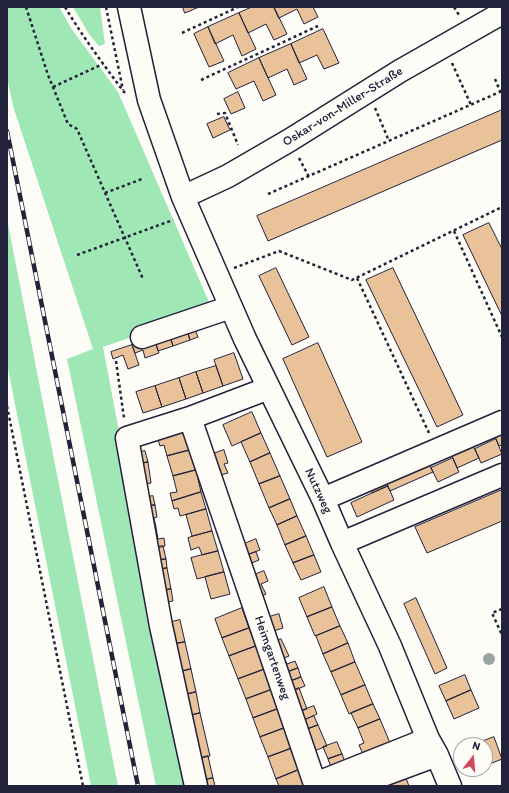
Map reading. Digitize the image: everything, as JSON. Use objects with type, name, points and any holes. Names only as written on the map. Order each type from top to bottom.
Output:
[{"type":"street","name":"Nutzweg","points":[[129,7],[149,100],[183,197],[231,307],[323,499],[390,646],[450,786]]},
{"type":"street","name":"Oskar-von-Miller-Straße","points":[[183,197],[228,176],[290,140],[368,91],[502,13]]},
{"type":"street","points":[[142,337],[231,307]]},
{"type":"street","points":[[196,786],[161,626],[127,438],[190,418],[269,388]]},
{"type":"street","name":"Heimgartenweg","points":[[190,418],[315,784],[433,747]]},
{"type":"street","points":[[323,499],[502,422]]},
{"type":"street","points":[[342,543],[502,475]]},
{"type":"street","points":[[353,786],[433,747]]},
{"type":"path","points":[[26,7],[53,87],[68,124],[77,129],[143,279]]},
{"type":"path","points":[[65,7],[103,64],[124,92],[136,98],[149,100]]},
{"type":"path","points":[[106,7],[124,92]]},
{"type":"path","points":[[182,33],[238,7]]},
{"type":"path","points":[[201,80],[318,26]]},
{"type":"path","points":[[444,46],[471,105]]},
{"type":"path","points":[[53,87],[103,64]]},
{"type":"path","points":[[268,194],[501,91],[495,79]]},
{"type":"path","points":[[368,91],[389,141]]},
{"type":"path","points":[[217,114],[225,113],[238,145]]},
{"type":"path","points":[[105,193],[142,179]]},
{"type":"path","points":[[217,275],[279,251],[352,280],[502,207]]},
{"type":"path","points":[[77,255],[174,220]]},
{"type":"path","points":[[454,231],[502,337]]},
{"type":"path","points":[[357,278],[437,450]]},
{"type":"path","points":[[116,361],[127,438]]},
{"type":"path","points":[[7,406],[83,786]]},
{"type":"path","points":[[502,609],[492,613],[502,635]]},
{"type":"green space","points":[[7,7],[59,7],[71,28],[118,92],[212,309],[103,347],[186,786],[156,786],[67,359],[93,349],[13,106],[7,77]]},
{"type":"green space","points":[[73,7],[100,7],[105,44],[99,46],[89,34]]},
{"type":"green space","points":[[7,219],[118,786],[91,786],[7,364]]},
{"type":"building","points":[[183,7],[199,7],[185,13]]},
{"type":"building","points":[[252,7],[274,7],[287,34],[274,40],[266,24],[248,33],[239,13]]},
{"type":"building","points":[[274,7],[313,7],[318,17],[304,24],[297,9],[279,18]]},
{"type":"building","points":[[239,13],[256,49],[242,56],[233,35],[215,44],[208,27]]},
{"type":"building","points":[[208,27],[224,61],[209,67],[194,34]]},
{"type":"building","points":[[323,29],[339,63],[324,69],[317,55],[299,63],[291,44]]},
{"type":"building","points":[[291,44],[307,79],[294,85],[287,69],[268,78],[259,58]]},
{"type":"building","points":[[259,58],[276,95],[263,101],[254,81],[236,89],[228,73]]},
{"type":"building","points":[[238,92],[245,108],[231,114],[224,99]]},
{"type":"building","points":[[502,110],[502,140],[268,241],[257,216]]},
{"type":"building","points":[[224,117],[230,130],[213,138],[207,124]]},
{"type":"building","points":[[489,223],[502,249],[502,316],[463,235]]},
{"type":"building","points":[[276,268],[309,337],[292,345],[259,276]]},
{"type":"building","points":[[393,268],[463,415],[437,427],[366,280]]},
{"type":"building","points":[[193,325],[198,337],[190,340],[186,327]]},
{"type":"building","points":[[186,327],[190,340],[173,346],[169,333]]},
{"type":"building","points":[[169,333],[173,346],[158,351],[154,338]]},
{"type":"building","points":[[154,338],[159,353],[145,358],[143,350],[135,353],[132,345]]},
{"type":"building","points":[[318,343],[362,442],[327,457],[283,359]]},
{"type":"building","points":[[132,345],[139,365],[128,369],[123,355],[113,359],[111,352]]},
{"type":"building","points":[[234,353],[243,379],[223,386],[214,360]]},
{"type":"building","points":[[216,366],[223,386],[203,393],[196,372]]},
{"type":"building","points":[[196,372],[203,393],[186,399],[179,378]]},
{"type":"building","points":[[179,378],[186,399],[162,407],[155,386]]},
{"type":"building","points":[[155,386],[162,407],[143,413],[136,392]]},
{"type":"building","points":[[252,412],[261,433],[232,446],[223,425]]},
{"type":"building","points":[[502,428],[502,445],[499,446],[493,432]]},
{"type":"building","points":[[184,429],[190,450],[167,456],[164,445],[160,446],[157,436]]},
{"type":"building","points":[[261,433],[270,453],[250,462],[241,442]]},
{"type":"building","points":[[496,439],[502,454],[481,463],[475,449]]},
{"type":"building","points":[[472,444],[479,458],[457,468],[451,454]]},
{"type":"building","points":[[190,450],[196,470],[173,476],[167,456]]},
{"type":"building","points":[[224,450],[228,463],[224,464],[228,473],[217,476],[210,455]]},
{"type":"building","points":[[145,451],[148,462],[134,465],[132,453]]},
{"type":"building","points":[[270,453],[280,476],[259,484],[250,462]]},
{"type":"building","points":[[427,458],[433,472],[390,491],[383,477]]},
{"type":"building","points":[[453,458],[459,472],[438,482],[431,468]]},
{"type":"building","points":[[148,462],[151,483],[138,485],[134,465]]},
{"type":"building","points":[[196,470],[201,492],[172,501],[170,493],[177,492],[173,476]]},
{"type":"building","points":[[280,476],[290,499],[269,508],[259,484]]},
{"type":"building","points":[[383,477],[388,486],[372,493],[368,484]]},
{"type":"building","points":[[388,486],[394,500],[357,517],[351,503]]},
{"type":"building","points":[[502,490],[502,521],[427,553],[415,527]]},
{"type":"building","points":[[201,492],[206,509],[180,516],[178,508],[174,509],[172,501]]},
{"type":"building","points":[[153,496],[155,505],[143,507],[141,498]]},
{"type":"building","points":[[290,499],[297,516],[277,525],[269,508]]},
{"type":"building","points":[[155,505],[157,517],[154,518],[156,527],[147,529],[143,507]]},
{"type":"building","points":[[206,509],[212,531],[192,536],[186,515]]},
{"type":"building","points":[[297,516],[306,536],[285,545],[277,525]]},
{"type":"building","points":[[156,527],[158,539],[164,538],[165,546],[151,549],[147,529]]},
{"type":"building","points":[[212,531],[218,551],[202,555],[199,547],[191,550],[188,538]]},
{"type":"building","points":[[306,536],[314,555],[293,563],[285,545]]},
{"type":"building","points":[[256,539],[260,550],[244,556],[240,546]]},
{"type":"building","points":[[163,546],[166,559],[153,561],[151,549]]},
{"type":"building","points":[[218,551],[224,572],[197,579],[191,558]]},
{"type":"building","points":[[256,552],[259,560],[247,565],[244,556]]},
{"type":"building","points":[[314,555],[321,572],[301,580],[293,563]]},
{"type":"building","points":[[166,559],[167,568],[155,570],[153,561]]},
{"type":"building","points":[[167,568],[171,589],[158,591],[155,570]]},
{"type":"building","points":[[264,571],[268,581],[261,584],[266,594],[257,598],[249,577]]},
{"type":"building","points":[[224,572],[230,594],[211,599],[205,577]]},
{"type":"building","points":[[324,587],[332,607],[307,617],[299,598]]},
{"type":"building","points":[[171,589],[173,601],[161,603],[158,591]]},
{"type":"building","points":[[416,598],[447,668],[435,674],[404,604]]},
{"type":"building","points":[[332,607],[340,626],[315,636],[307,617]]},
{"type":"building","points":[[242,608],[249,628],[222,638],[215,619]]},
{"type":"building","points":[[279,614],[283,628],[267,633],[263,619]]},
{"type":"building","points":[[180,620],[185,642],[168,645],[163,624]]},
{"type":"building","points":[[340,626],[348,643],[323,654],[316,636]]},
{"type":"building","points":[[249,628],[256,646],[229,656],[222,638]]},
{"type":"building","points":[[281,639],[289,656],[277,661],[270,643]]},
{"type":"building","points":[[185,642],[191,669],[174,673],[168,645]]},
{"type":"building","points":[[348,643],[355,662],[331,672],[323,654]]},
{"type":"building","points":[[256,646],[265,669],[238,679],[229,656]]},
{"type":"building","points":[[284,658],[287,664],[295,661],[298,668],[282,674],[277,661]]},
{"type":"building","points":[[355,662],[365,685],[341,695],[331,672]]},
{"type":"building","points":[[298,668],[301,677],[286,683],[282,674]]},
{"type":"building","points":[[191,669],[196,692],[179,696],[174,673]]},
{"type":"building","points":[[265,669],[273,689],[246,699],[238,679]]},
{"type":"building","points":[[465,675],[471,690],[446,701],[439,686]]},
{"type":"building","points":[[301,677],[305,686],[290,692],[286,683]]},
{"type":"building","points":[[365,685],[373,704],[349,714],[341,695]]},
{"type":"building","points":[[299,688],[307,709],[298,712],[290,692]]},
{"type":"building","points":[[273,689],[280,708],[253,718],[246,699]]},
{"type":"building","points":[[471,690],[479,708],[454,719],[446,701]]},
{"type":"building","points":[[196,692],[200,713],[184,717],[179,696]]},
{"type":"building","points":[[373,704],[380,719],[358,728],[351,713]]},
{"type":"building","points":[[314,706],[317,714],[302,721],[298,712]]},
{"type":"building","points":[[280,708],[287,727],[260,737],[253,718]]},
{"type":"building","points":[[200,713],[210,756],[193,760],[184,717]]},
{"type":"building","points":[[314,716],[318,725],[305,730],[302,721]]},
{"type":"building","points":[[380,719],[390,743],[363,754],[359,745],[364,743],[358,728]]},
{"type":"building","points":[[318,725],[327,746],[314,751],[305,730]]},
{"type":"building","points":[[287,727],[295,747],[268,757],[260,737]]},
{"type":"building","points":[[493,737],[502,759],[493,763]]},
{"type":"building","points":[[337,742],[342,754],[328,759],[323,747]]},
{"type":"building","points":[[295,747],[303,768],[276,779],[268,757]]},
{"type":"building","points":[[342,754],[345,762],[331,767],[328,759]]},
{"type":"building","points":[[208,756],[213,778],[198,781],[193,760]]},
{"type":"building","points":[[303,768],[309,786],[279,786],[276,779]]},
{"type":"building","points":[[404,773],[409,786],[378,786]]},
{"type":"building","points":[[213,778],[215,786],[199,786],[198,781]]},
{"type":"railway","points":[[7,131],[138,786]]}]
